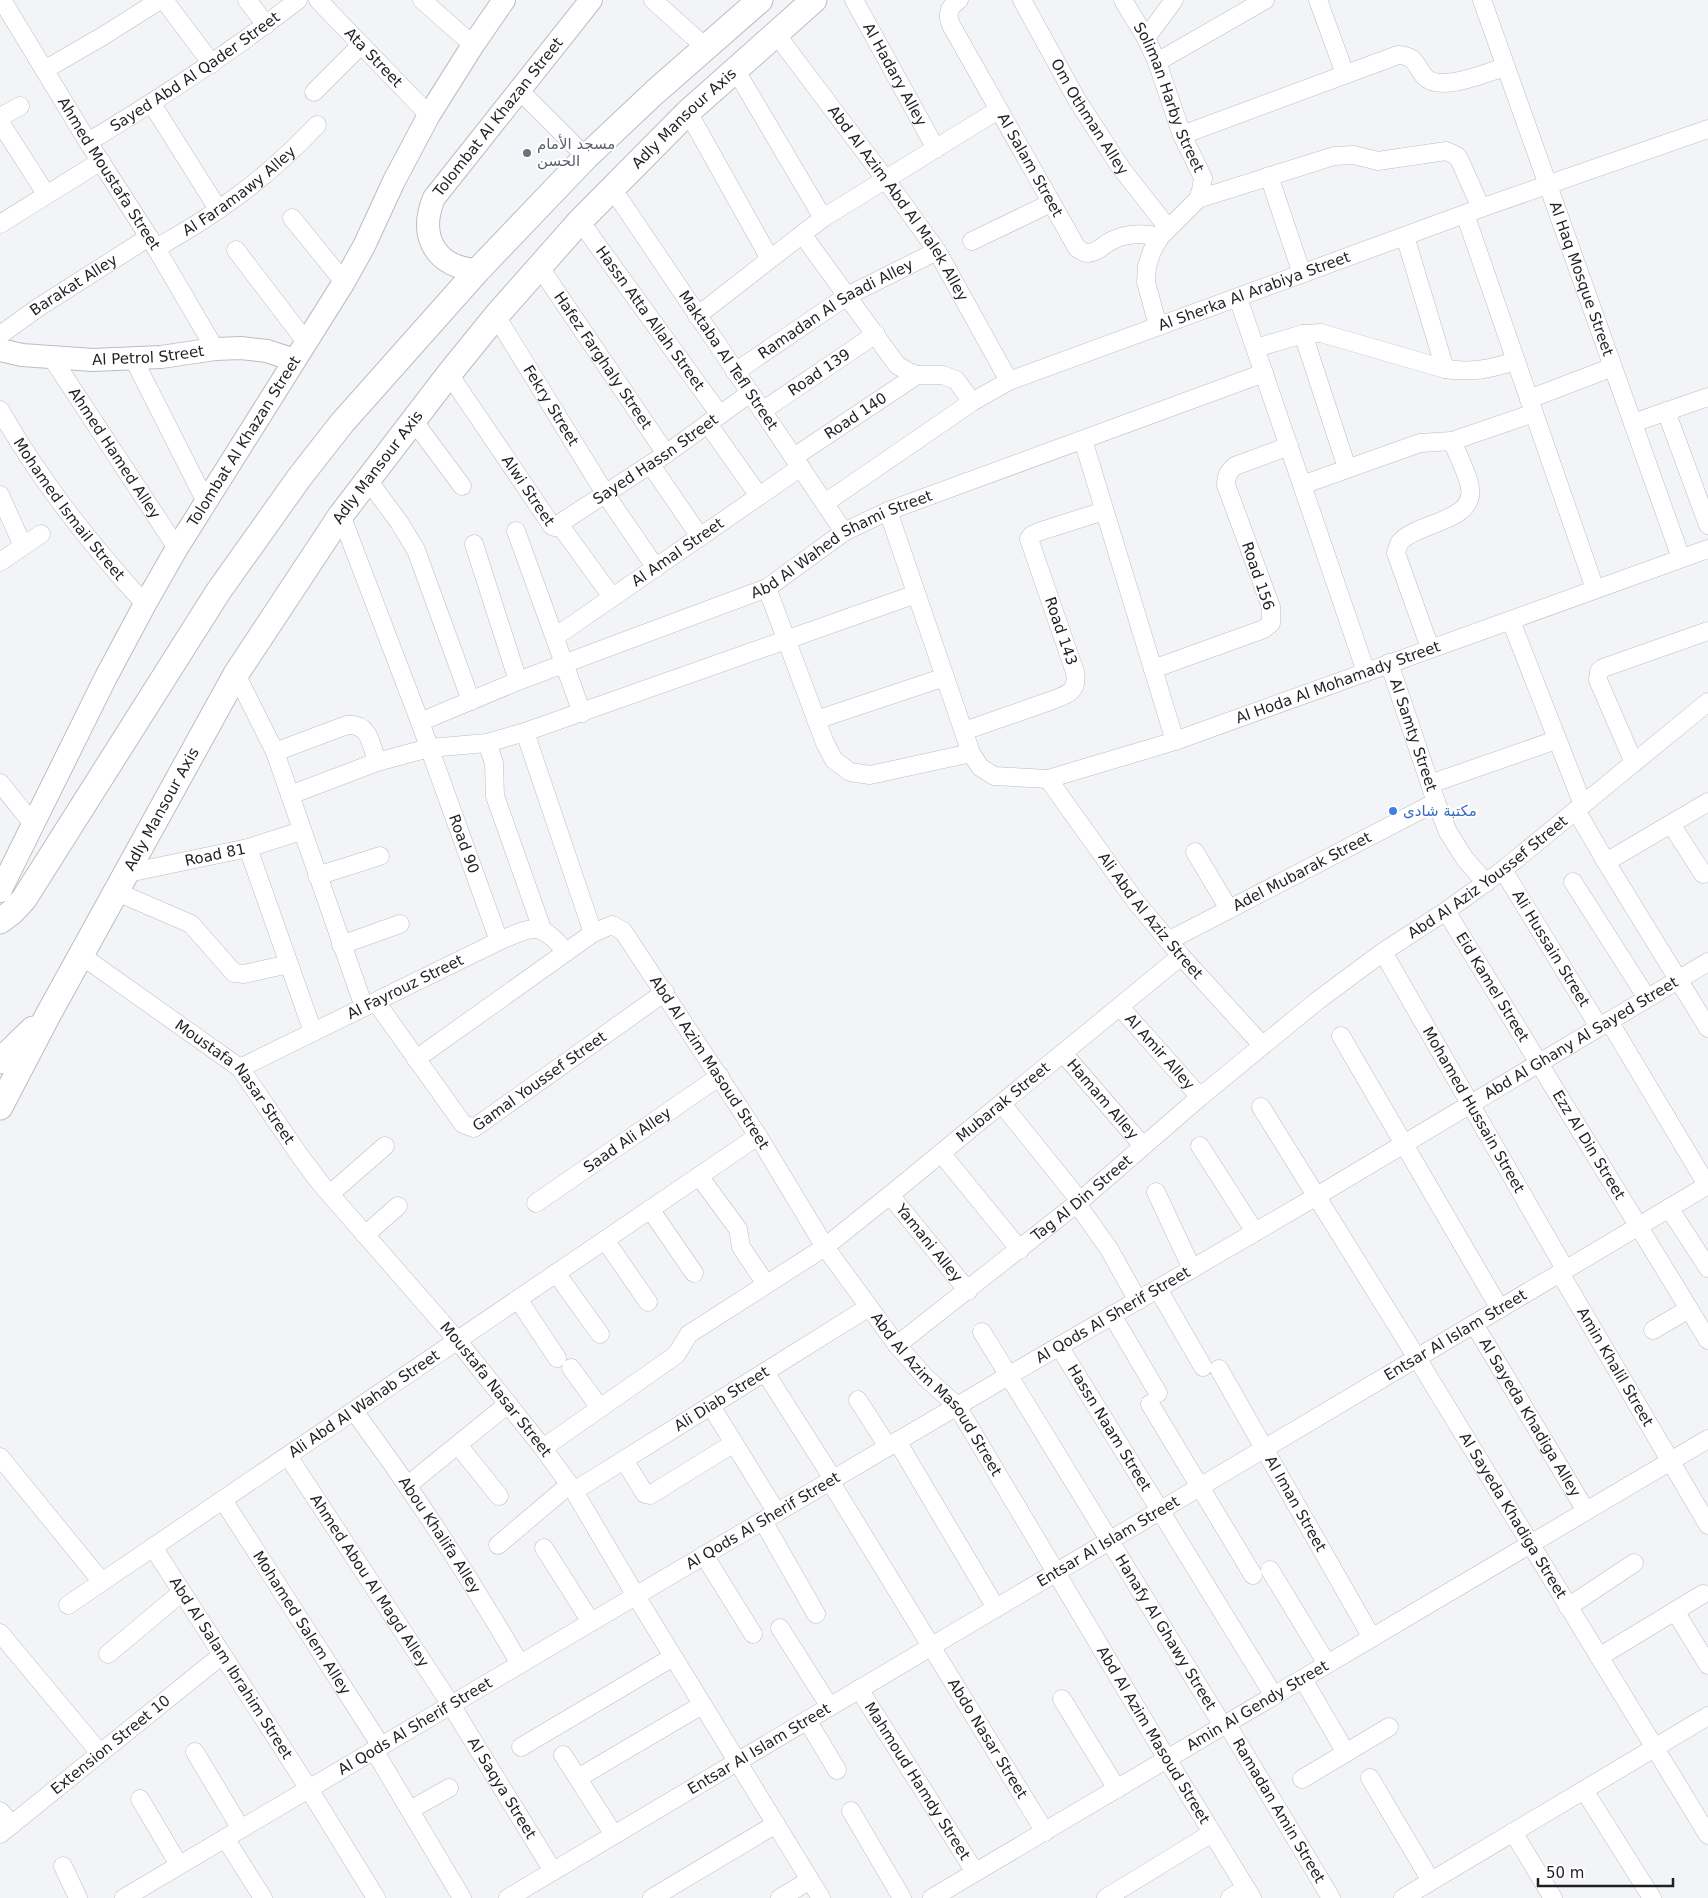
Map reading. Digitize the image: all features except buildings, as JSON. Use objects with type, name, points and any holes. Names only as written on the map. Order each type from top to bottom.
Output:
[{"type":"main road","name":"Adly Mansour Axis","points":[[48,1015],[236,674],[341,515],[448,374],[539,266],[580,221],[688,112],[814,0]]},
{"type":"main road","points":[[0,921],[24,899],[218,592],[298,478],[342,423],[478,270],[586,157],[755,2]]},
{"type":"main road","points":[[0,1061],[48,1015]]},
{"type":"main road","points":[[0,1107],[48,1015]]},
{"type":"street","name":"Ahmed Moustafa Street","points":[[2,0],[46,69],[88,142],[152,242],[214,349]]},
{"type":"street","points":[[46,69],[160,0]]},
{"type":"street","points":[[164,0],[212,64]]},
{"type":"street","points":[[247,0],[266,24]]},
{"type":"street","name":"Sayed Abd Al Qader Street","points":[[88,142],[152,104],[212,64],[298,0]]},
{"type":"street","name":"Ata Street","points":[[318,0],[429,115]]},
{"type":"street","points":[[422,0],[473,45]]},
{"type":"street","name":"Tolombat Al Khazan Street","points":[[0,891],[144,604],[177,548],[344,282],[364,246],[394,180],[429,115],[504,0]]},
{"type":"street","name":"Tolombat Al Khazan Street","points":[[478,270],[464,269],[450,263],[438,254],[430,241],[427,227],[428,212],[434,198],[518,89],[591,0]]},
{"type":"street","points":[[653,0],[705,47]]},
{"type":"street","name":"Al Hadary Alley","points":[[854,0],[936,149]]},
{"type":"street","name":"Om Othman Alley","points":[[1022,0],[1077,100],[1120,168],[1164,232]]},
{"type":"street","name":"Soliman Harby Street","points":[[1123,0],[1146,38],[1157,62],[1182,136],[1203,178],[1198,199]]},
{"type":"street","points":[[1146,38],[1174,0]]},
{"type":"street","points":[[1157,62],[1265,0]]},
{"type":"street","points":[[1318,0],[1345,74]]},
{"type":"street","name":"Al Haq Mosque Street","points":[[1482,0],[1681,558]]},
{"type":"street","name":"Al Salam Street","points":[[956,2],[948,10],[948,18],[1073,241],[1084,253],[1090,254],[1113,240],[1126,236],[1164,232]]},
{"type":"street","name":"Abd Al Azim Abd Al Malek Alley","points":[[776,34],[937,251],[1009,381]]},
{"type":"street","points":[[314,92],[361,44]]},
{"type":"street","points":[[1182,136],[1398,55],[1407,56],[1415,62],[1424,77],[1434,84],[1446,84],[1506,66]]},
{"type":"street","points":[[735,69],[824,218]]},
{"type":"street","points":[[518,89],[586,157]]},
{"type":"street","points":[[152,104],[218,209]]},
{"type":"street","points":[[0,117],[20,106]]},
{"type":"street","points":[[697,316],[824,218],[998,110]]},
{"type":"street","points":[[688,112],[770,259]]},
{"type":"street","points":[[0,122],[46,194]]},
{"type":"street","name":"Al Faramawy Alley","points":[[152,242],[189,230],[246,191],[271,170],[317,125]]},
{"type":"street","name":"Al Sherka Al Arabiya Street","points":[[825,503],[972,402],[1009,381],[1473,211],[1708,129]]},
{"type":"street","points":[[1158,326],[1146,282],[1147,266],[1152,251],[1164,232],[1198,199],[1334,156],[1354,155],[1378,161],[1446,151],[1452,152],[1460,161],[1516,361],[1595,589]]},
{"type":"street","points":[[0,224],[101,161]]},
{"type":"street","points":[[1269,176],[1302,274]]},
{"type":"street","name":"Maktaba Al Tefl Street","points":[[612,188],[844,532]]},
{"type":"street","points":[[972,241],[1051,203]]},
{"type":"street","points":[[292,218],[344,282]]},
{"type":"street","name":"Hassn Atta Allah Street","points":[[580,221],[714,420],[759,496]]},
{"type":"street","points":[[802,234],[897,365],[917,375],[943,375],[956,380],[972,402]]},
{"type":"street","points":[[1405,236],[1445,369]]},
{"type":"street","name":"Barakat Alley","points":[[0,335],[39,307],[152,242]]},
{"type":"street","points":[[236,250],[300,351]]},
{"type":"street","name":"Ramadan Al Saadi Alley","points":[[735,372],[848,296],[937,251]]},
{"type":"street","name":"Hafez Farghaly Street","points":[[539,266],[666,454]]},
{"type":"street","points":[[1238,298],[1366,672]]},
{"type":"street","name":"Fekry Street","points":[[496,316],[606,494],[656,568]]},
{"type":"street","points":[[1256,348],[1303,334],[1321,333],[1445,369],[1465,372],[1486,370],[1516,361]]},
{"type":"street","name":"Road 139","points":[[762,411],[876,334]]},
{"type":"street","points":[[1303,334],[1347,468]]},
{"type":"street","name":"Al Petrol Street","points":[[0,350],[52,358],[93,360],[134,360],[214,349],[241,348],[267,351],[300,351]]},
{"type":"street","name":"Ahmed Hamed Alley","points":[[52,358],[177,548]]},
{"type":"street","points":[[134,360],[206,502]]},
{"type":"street","points":[[1302,484],[1420,443],[1452,441],[1532,406],[1613,367]]},
{"type":"street","name":"Abd Al Wahed Shami Street","points":[[420,722],[564,663],[767,588],[844,532],[888,512],[1264,373]]},
{"type":"street","name":"Alwi Street","points":[[448,374],[553,528],[559,524],[612,597]]},
{"type":"street","name":"Road 140","points":[[798,462],[917,375]]},
{"type":"street","name":"Sayed Hassn Street","points":[[559,524],[651,465],[750,393]]},
{"type":"street","points":[[1633,423],[1708,397]]},
{"type":"street","name":"Mohamed Ismail Street","points":[[0,410],[44,481],[75,524],[144,604]]},
{"type":"street","points":[[1666,411],[1708,525]]},
{"type":"street","points":[[413,420],[462,486]]},
{"type":"street","points":[[1083,440],[1174,741]]},
{"type":"street","points":[[1430,648],[1396,553],[1399,543],[1408,536],[1457,513],[1466,506],[1470,496],[1470,485],[1452,441]]},
{"type":"street","name":"Road 156","points":[[1152,669],[1264,629],[1271,623],[1271,607],[1226,485],[1226,478],[1229,471],[1235,466],[1289,446]]},
{"type":"street","name":"Al Amal Street","points":[[555,637],[759,496],[798,462]]},
{"type":"street","points":[[651,465],[700,537]]},
{"type":"street","points":[[368,480],[399,522],[416,550],[472,701]]},
{"type":"street","points":[[0,495],[24,546]]},
{"type":"street","name":"Road 143","points":[[964,731],[1053,700],[1073,689],[1077,682],[1075,672],[1030,539],[1032,535],[1038,532],[1104,511]]},
{"type":"street","points":[[767,588],[816,720],[834,760],[850,772],[870,775],[971,753],[888,512]]},
{"type":"street","name":"Road 90","points":[[341,515],[430,748],[499,941]]},
{"type":"street","points":[[516,532],[582,713]]},
{"type":"street","points":[[0,562],[41,534]]},
{"type":"street","points":[[474,544],[518,681]]},
{"type":"street","name":"Al Hoda Al Mohamady Street","points":[[971,753],[980,767],[994,776],[1048,779],[1174,741],[1708,549]]},
{"type":"street","points":[[290,795],[377,762],[430,748],[487,743],[525,732],[916,594]]},
{"type":"street","points":[[1511,621],[1579,807],[1606,862],[1708,1028]]},
{"type":"street","points":[[1634,763],[1598,680],[1599,671],[1602,668],[1708,631]]},
{"type":"street","name":"Al Samty Street","points":[[1389,663],[1448,832],[1465,859],[1486,883]]},
{"type":"street","name":"Gamal Youssef Street","points":[[236,674],[274,752],[341,944],[370,1005],[416,1059],[463,1124],[474,1128],[665,992]]},
{"type":"street","points":[[816,720],[945,677]]},
{"type":"street","name":"Abd Al Aziz Youssef Street","points":[[1262,1045],[1383,952],[1504,870],[1708,702]]},
{"type":"street","points":[[274,752],[347,725],[356,724],[362,727],[368,734],[377,762]]},
{"type":"street","points":[[416,1059],[593,933],[525,732]]},
{"type":"street","points":[[1430,784],[1556,740]]},
{"type":"street","points":[[487,743],[494,763],[495,796],[542,929],[550,934],[566,952]]},
{"type":"street","name":"Ali Abd Al Aziz Street","points":[[1048,779],[1106,862],[1168,942],[1262,1045]]},
{"type":"street","points":[[0,783],[32,824]]},
{"type":"street","name":"Adel Mubarak Street","points":[[1168,942],[1436,802]]},
{"type":"street","points":[[1606,862],[1708,802]]},
{"type":"street","points":[[1671,824],[1703,874]]},
{"type":"street","name":"Road 81","points":[[122,882],[248,848],[301,831]]},
{"type":"street","points":[[248,848],[313,1032]]},
{"type":"street","points":[[1195,852],[1229,910]]},
{"type":"street","points":[[317,876],[380,856]]},
{"type":"street","name":"Ali Hussain Street","points":[[1504,870],[1708,1185]]},
{"type":"street","points":[[122,882],[191,924],[234,973],[244,974],[289,964]]},
{"type":"street","points":[[1572,882],[1647,998]]},
{"type":"street","name":"Eid Kamel Street","points":[[1446,911],[1540,1062]]},
{"type":"street","points":[[341,944],[400,924]]},
{"type":"street","name":"Abd Al Azim Masoud Street","points":[[593,933],[612,925],[623,931],[720,1076],[824,1247],[897,1345],[930,1382],[957,1406],[1249,1893]]},
{"type":"street","name":"Al Fayrouz Street","points":[[240,1068],[499,941],[524,930],[542,929]]},
{"type":"street","name":"Mohamed Hussain Street","points":[[1383,952],[1563,1271]]},
{"type":"street","name":"Moustafa Nasar Street","points":[[82,956],[240,1068],[300,1156],[330,1194],[458,1340],[543,1448],[572,1488],[702,1705],[821,1898]]},
{"type":"street","name":"Mubarak Street","points":[[543,1448],[676,1354],[689,1334],[824,1247],[1002,1104],[1181,956]]},
{"type":"street","name":"Abd Al Ghany Al Sayed Street","points":[[1404,1144],[1708,962]]},
{"type":"street","name":"Al Amir Alley","points":[[1120,1006],[1200,1097]]},
{"type":"street","points":[[1341,1036],[1500,1308]]},
{"type":"street","name":"Tag Al Din Street","points":[[897,1345],[1020,1250],[1262,1045]]},
{"type":"street","name":"Hamam Alley","points":[[1063,1053],[1143,1146]]},
{"type":"street","name":"Ezz Al Din Street","points":[[1540,1062],[1708,1340]]},
{"type":"street","name":"Saad Ali Alley","points":[[536,1203],[720,1076]]},
{"type":"street","points":[[1002,1104],[1078,1202],[1109,1249],[1138,1301]]},
{"type":"street","name":"Al Sayeda Khadiga Street","points":[[1261,1107],[1417,1358],[1708,1835]]},
{"type":"street","name":"Ali Abd Al Wahab Street","points":[[68,1605],[758,1136]]},
{"type":"street","name":"Al Qods Al Sherif Street","points":[[124,1898],[1404,1144]]},
{"type":"street","points":[[330,1194],[385,1146]]},
{"type":"street","points":[[1200,1146],[1255,1232]]},
{"type":"street","points":[[941,1153],[1020,1250]]},
{"type":"street","points":[[699,1176],[738,1229],[741,1247],[766,1284]]},
{"type":"street","name":"Entsar Al Islam Street","points":[[508,1898],[1708,1185]]},
{"type":"street","points":[[1156,1192],[1192,1269]]},
{"type":"street","name":"Yamani Alley","points":[[890,1195],[968,1291]]},
{"type":"street","points":[[365,1234],[398,1206]]},
{"type":"street","points":[[1669,1208],[1708,1268]]},
{"type":"street","points":[[650,1209],[694,1274]]},
{"type":"street","points":[[604,1240],[648,1302]]},
{"type":"street","name":"Amin Khalil Street","points":[[1563,1271],[1670,1462],[1708,1525]]},
{"type":"street","points":[[556,1273],[600,1334]]},
{"type":"street","name":"Al Iman Street","points":[[1158,1288],[1264,1448],[1372,1638]]},
{"type":"street","points":[[518,1299],[564,1363],[600,1408]]},
{"type":"street","name":"Ali Diab Street","points":[[498,1545],[572,1488],[624,1460],[869,1307]]},
{"type":"street","points":[[1653,1330],[1690,1309]]},
{"type":"street","points":[[1112,1315],[1200,1486],[1327,1664]]},
{"type":"street","name":"Al Sayeda Khadiga Alley","points":[[1474,1324],[1586,1511]]},
{"type":"street","name":"Hanafy Al Ghawy Street","points":[[982,1332],[1225,1725]]},
{"type":"street","name":"Hassn Naam Street","points":[[1059,1346],[1274,1696]]},
{"type":"street","name":"Abdo Nasar Street","points":[[765,1372],[1045,1832]]},
{"type":"street","points":[[858,1400],[893,1444],[996,1608]]},
{"type":"street","points":[[408,1485],[508,1404]]},
{"type":"street","points":[[711,1406],[734,1443],[816,1614]]},
{"type":"street","name":"Abou Khalifa Alley","points":[[354,1410],[408,1485],[480,1595],[520,1664]]},
{"type":"street","name":"Amin Al Gendy Street","points":[[932,1898],[1708,1439]]},
{"type":"street","points":[[624,1460],[645,1494],[650,1495],[734,1443]]},
{"type":"street","points":[[458,1445],[499,1496]]},
{"type":"street","name":"Ahmed Abou Al Magd Alley","points":[[288,1456],[451,1705]]},
{"type":"street","points":[[0,1457],[102,1582]]},
{"type":"street","name":"Mohamed Salem Alley","points":[[223,1500],[378,1748],[410,1810],[462,1898]]},
{"type":"street","name":"Abd Al Salam Ibrahim Street","points":[[153,1547],[308,1788],[376,1898]]},
{"type":"street","points":[[544,1548],[591,1622]]},
{"type":"street","points":[[704,1555],[753,1634]]},
{"type":"street","points":[[1568,1607],[1634,1563]]},
{"type":"street","points":[[108,1654],[182,1592]]},
{"type":"street","points":[[1600,1657],[1704,1594]]},
{"type":"street","points":[[1676,1611],[1708,1665]]},
{"type":"street","points":[[780,1628],[830,1707]]},
{"type":"street","points":[[0,1634],[100,1753]]},
{"type":"street","name":"Extension Street 10","points":[[6,1830],[222,1655]]},
{"type":"street","points":[[521,1747],[673,1657]]},
{"type":"street","points":[[1302,1679],[1346,1753]]},
{"type":"street","name":"Mahmoud Hamdy Street","points":[[860,1689],[975,1872]]},
{"type":"street","points":[[1062,1699],[1116,1789]]},
{"type":"street","name":"Al Saqya Street","points":[[451,1705],[553,1871]]},
{"type":"street","points":[[578,1778],[702,1705]]},
{"type":"street","points":[[1403,1898],[1708,1716]]},
{"type":"street","points":[[807,1720],[836,1770]]},
{"type":"street","name":"Ramadan Amin Street","points":[[1225,1725],[1331,1898]]},
{"type":"street","points":[[1302,1779],[1389,1727]]},
{"type":"street","points":[[195,1752],[241,1829]]},
{"type":"street","points":[[563,1755],[614,1835]]},
{"type":"street","points":[[1370,1778],[1431,1881]]},
{"type":"street","points":[[410,1810],[450,1788]]},
{"type":"street","points":[[1584,1790],[1652,1898]]},
{"type":"street","points":[[140,1799],[179,1866]]},
{"type":"street","points":[[0,1811],[6,1830]]},
{"type":"street","points":[[851,1811],[902,1898]]},
{"type":"street","points":[[652,1898],[776,1824]]},
{"type":"street","points":[[1106,1898],[1212,1832]]},
{"type":"street","points":[[1513,1832],[1553,1898]]},
{"type":"street","points":[[225,1838],[263,1898]]},
{"type":"street","points":[[63,1866],[78,1898]]},
{"type":"street","points":[[780,1898],[810,1880]]},
{"type":"street","points":[[1230,1898],[1249,1893]]},
{"type":"place","name":"مسجد الأمام الحسن","points":[[527,153]]},
{"type":"place","name":"مكتبة شادى","points":[[1393,811]]}]
